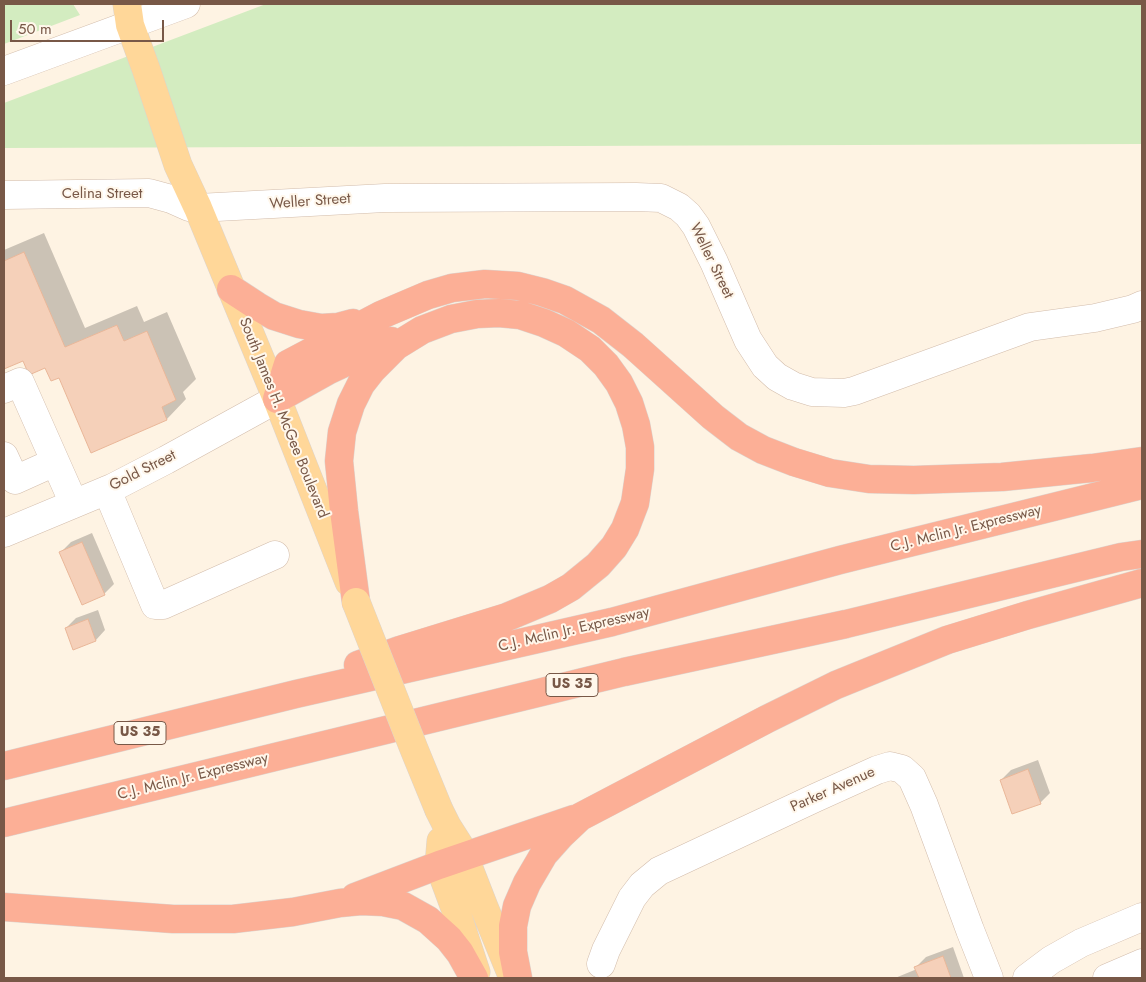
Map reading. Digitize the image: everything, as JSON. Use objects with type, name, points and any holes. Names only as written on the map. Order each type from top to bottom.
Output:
[{"type":"highway","points":[[277,399],[288,364],[381,315],[428,295],[452,288],[485,284],[518,286],[565,300],[601,320],[634,345],[712,417],[739,436],[763,450],[830,473],[869,479],[914,480],[1002,477],[1142,461]]},
{"type":"highway","points":[[231,289],[274,316],[298,324],[321,328],[338,327],[381,315]]},
{"type":"highway","points":[[276,699],[311,682],[400,650],[507,617],[550,599],[571,587],[598,565],[614,547],[625,529],[635,503],[640,469],[640,447],[636,425],[619,383],[606,365],[590,349],[566,333],[520,315],[500,313],[477,314],[451,319],[397,338],[329,370],[277,399]]},
{"type":"highway","points":[[356,602],[339,461],[342,432],[351,404],[361,384],[396,346],[422,330]]},
{"type":"highway","name":"C.J. Mclin Jr. Expressway","points":[[4,766],[276,699],[612,622],[840,560],[1142,485]]},
{"type":"highway","name":"C.J. Mclin Jr. Expressway","points":[[4,823],[624,672],[846,624],[1121,557],[1142,554]]},
{"type":"highway","points":[[340,903],[439,865],[580,817],[767,719],[845,682],[946,640],[1028,615],[1142,584]]},
{"type":"highway","points":[[518,978],[513,952],[513,926],[520,900],[527,883],[544,854],[561,834],[580,817]]},
{"type":"highway","points":[[4,907],[173,919],[223,919],[293,912],[340,903],[383,902],[403,906],[428,920],[449,939],[460,953],[474,978]]},
{"type":"main road","name":"South James H. McGee Boulevard","points":[[107,4],[128,14],[178,166],[198,208],[277,399],[439,810],[465,856],[513,978]]},
{"type":"main road","name":"South James H. McGee Boulevard","points":[[439,810],[442,821],[439,865],[478,978]]},
{"type":"street","points":[[4,71],[128,14],[186,4]]},
{"type":"street","name":"Celina Street","points":[[4,195],[149,193],[171,199],[189,207],[198,208]]},
{"type":"street","name":"Weller Street","points":[[198,208],[385,198],[661,198],[679,207],[696,226],[748,340],[765,366],[793,386],[812,392],[844,393],[854,391],[1030,327],[1095,318],[1142,305]]},
{"type":"street","points":[[4,389],[20,382],[74,504]]},
{"type":"street","name":"Gold Street","points":[[4,533],[107,490],[277,399]]},
{"type":"street","points":[[4,456],[14,480],[55,462]]},
{"type":"street","points":[[107,490],[155,605],[163,605],[275,555]]},
{"type":"street","name":"Parker Avenue","points":[[601,964],[632,898],[642,885],[659,871],[815,798],[890,766],[902,769],[912,778],[989,978]]},
{"type":"street","points":[[1026,978],[1051,960],[1081,943],[1142,917]]},
{"type":"street","points":[[1107,978],[1142,963]]},
{"type":"green space","points":[[4,4],[73,4],[80,15],[4,44]]},
{"type":"green space","points":[[266,4],[1142,4],[1142,144],[4,148],[4,103]]},
{"type":"building","points":[[24,252],[65,347],[117,325],[124,341],[147,331],[176,400],[162,407],[167,420],[91,453],[59,378],[51,381],[45,368],[29,375],[23,361],[4,369],[4,261]]},
{"type":"building","points":[[82,542],[105,595],[82,605],[59,552]]},
{"type":"building","points":[[88,619],[96,641],[73,650],[65,628]]},
{"type":"building","points":[[1028,769],[1041,804],[1012,814],[1000,780]]},
{"type":"building","points":[[943,956],[951,978],[919,978],[914,967]]}]
